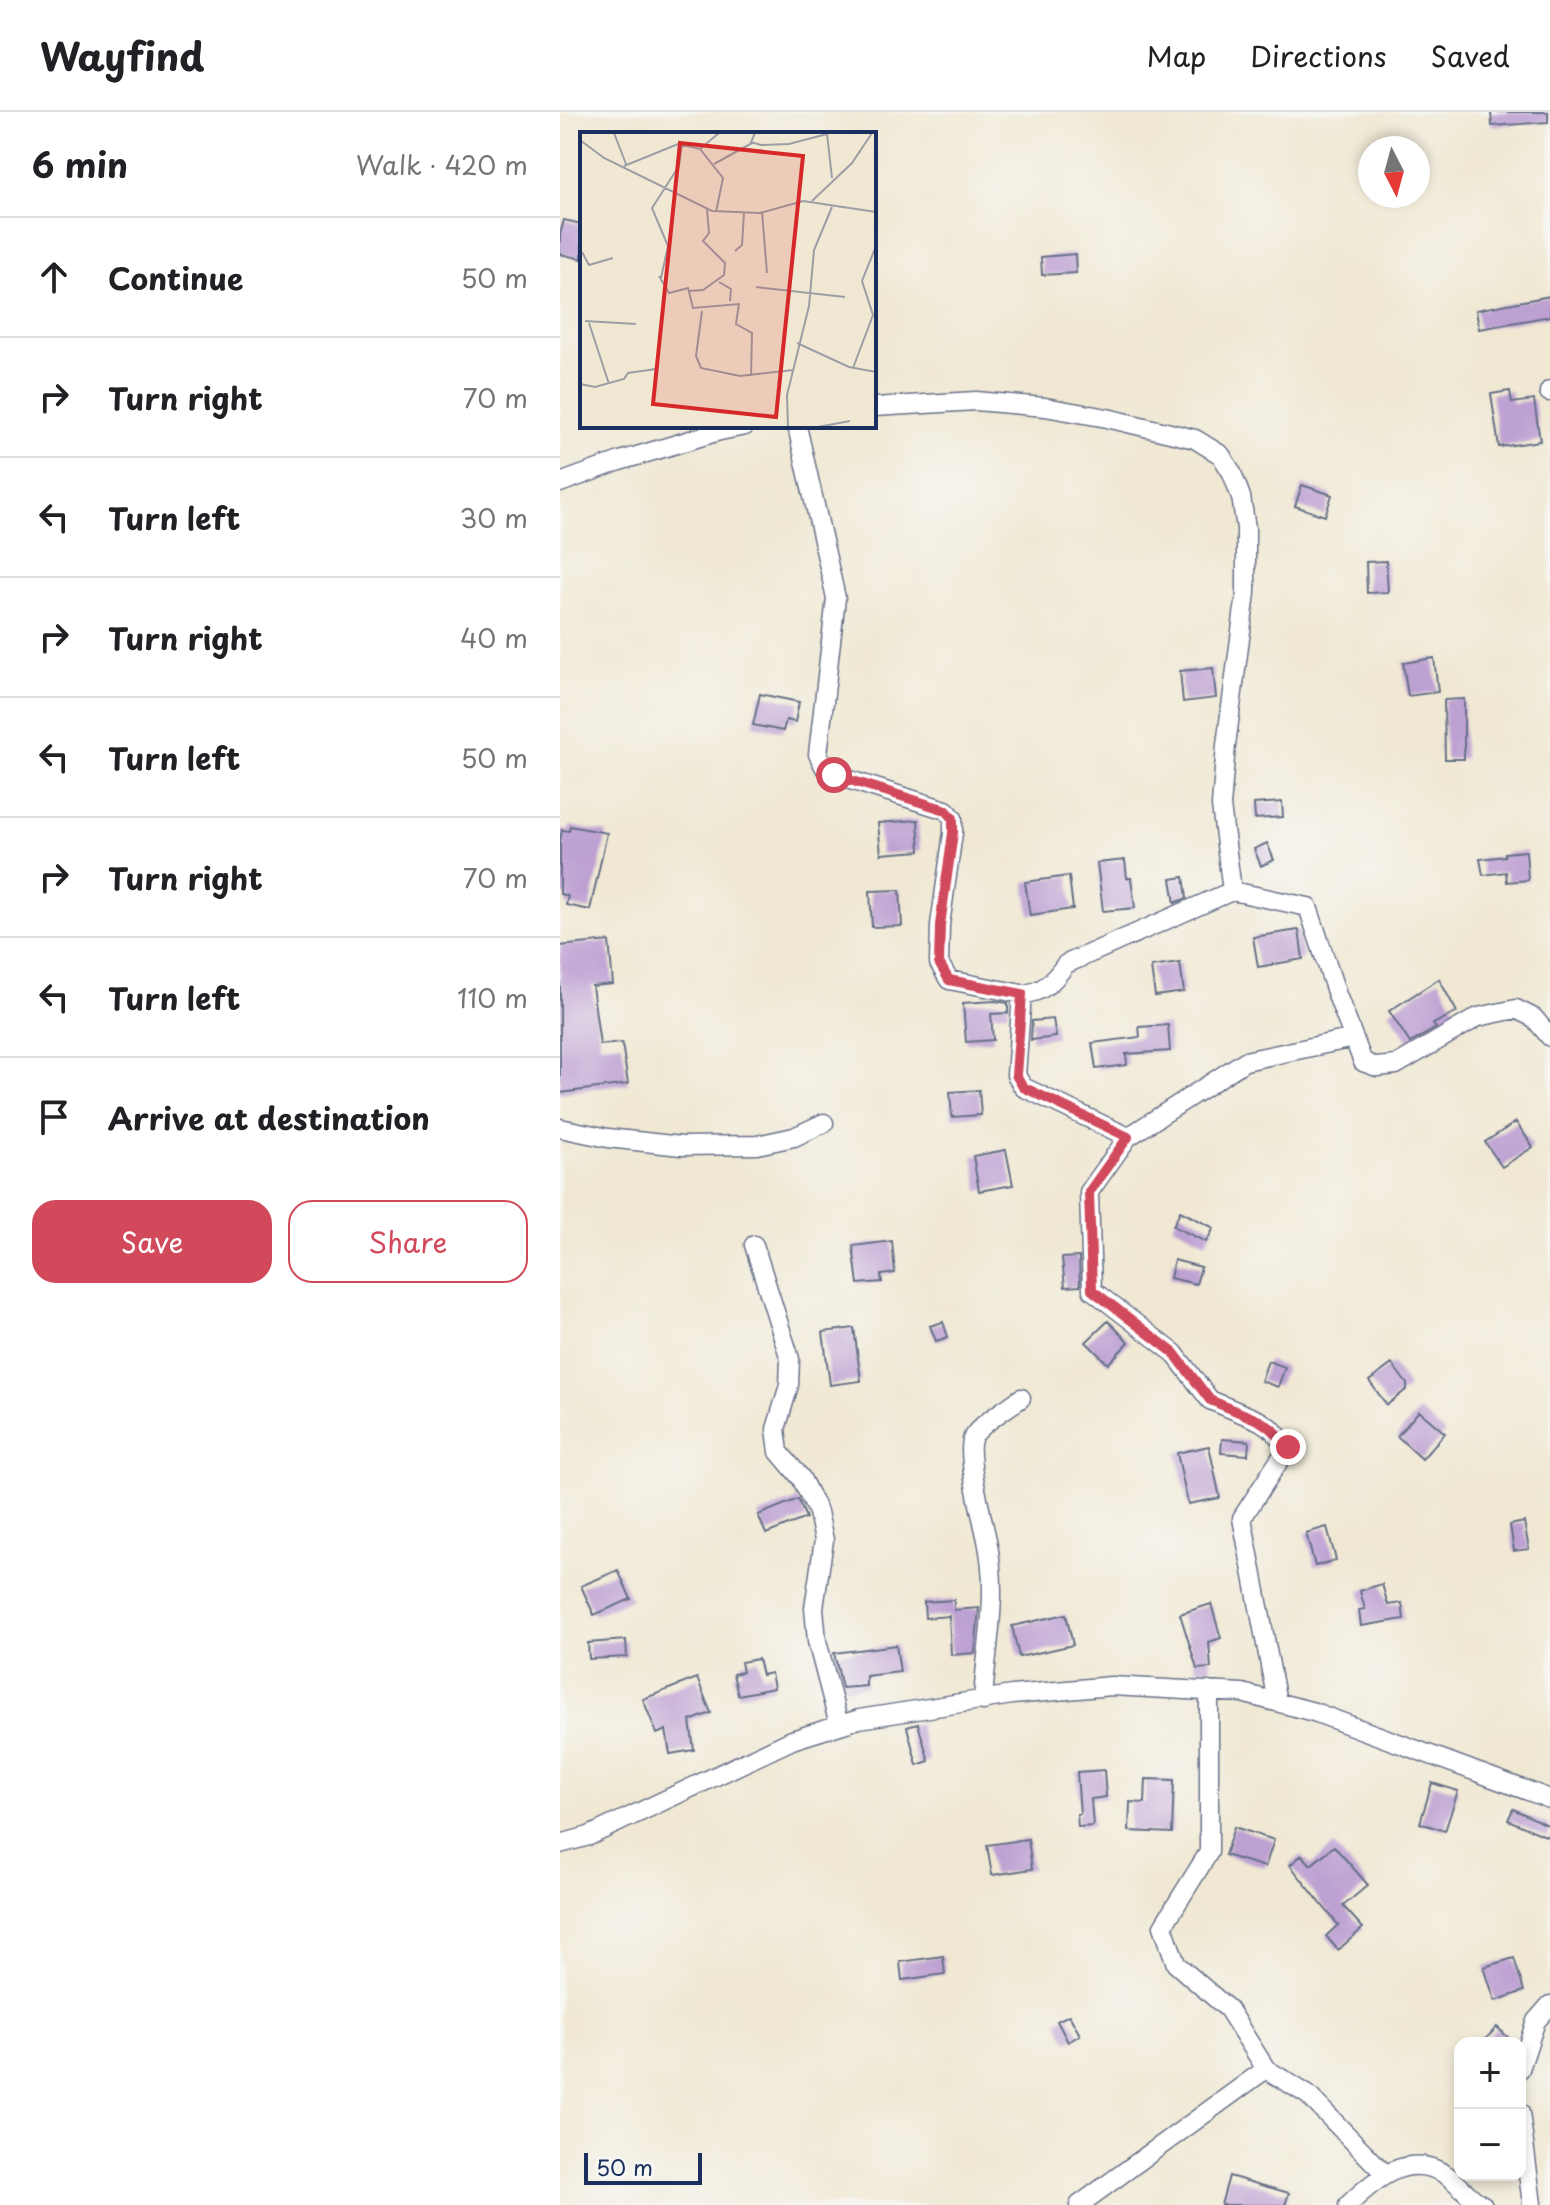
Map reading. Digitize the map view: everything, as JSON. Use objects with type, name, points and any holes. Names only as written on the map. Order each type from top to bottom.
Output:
[{"type":"street","points":[[876,407],[976,401],[1045,407],[1195,439],[1221,455],[1241,497],[1246,528],[1246,593],[1221,806],[1232,891]]},
{"type":"street","points":[[560,483],[620,461],[735,428]]},
{"type":"street","points":[[797,428],[836,598],[818,754],[824,766],[834,775],[946,810],[953,818],[940,925],[939,963],[949,980],[1030,993],[1051,984],[1066,964],[1232,891],[1308,907],[1363,1062],[1377,1067],[1396,1065],[1478,1017],[1516,1009],[1534,1018],[1550,1037]]},
{"type":"street","points":[[1022,994],[1016,1075],[1023,1087],[1128,1137]]},
{"type":"street","points":[[1277,1702],[1242,1518],[1288,1447],[1260,1421],[1210,1400],[1174,1353],[1092,1290],[1089,1192],[1128,1137],[1245,1061],[1354,1038]]},
{"type":"street","points":[[560,1128],[666,1145],[711,1146],[770,1143],[794,1137],[824,1123]]},
{"type":"street","points":[[754,1245],[790,1359],[789,1385],[776,1429],[779,1452],[801,1478],[818,1512],[824,1540],[814,1608],[817,1641],[839,1725]]},
{"type":"street","points":[[983,1701],[994,1594],[970,1445],[973,1435],[1021,1398]]},
{"type":"street","points":[[560,1844],[589,1836],[792,1740],[859,1719],[1012,1695],[1111,1686],[1242,1693],[1277,1702],[1314,1712],[1550,1799]]},
{"type":"street","points":[[1209,1691],[1209,1852],[1163,1926],[1176,1964],[1228,2009],[1266,2069],[1308,2095],[1385,2174]]},
{"type":"street","points":[[1526,2051],[1536,2021],[1550,2005]]},
{"type":"street","points":[[1079,2205],[1266,2069]]},
{"type":"street","points":[[1526,2158],[1532,2204]]},
{"type":"street","points":[[1348,2205],[1385,2174],[1405,2165],[1421,2165],[1442,2172],[1483,2205]]},
{"type":"street","points":[[1524,2205],[1550,2201]]},
{"type":"building","points":[[1491,112],[1548,112],[1548,122],[1492,126]]},
{"type":"building","points":[[564,220],[580,224],[580,259],[560,254]]},
{"type":"building","points":[[1075,254],[1076,273],[1042,275],[1041,257]]},
{"type":"building","points":[[1550,296],[1550,316],[1479,329],[1476,310]]},
{"type":"building","points":[[1510,391],[1512,403],[1534,400],[1540,441],[1499,447],[1491,394]]},
{"type":"building","points":[[1302,485],[1332,495],[1325,516],[1295,506]]},
{"type":"building","points":[[1386,561],[1388,592],[1367,593],[1366,562]]},
{"type":"building","points":[[1434,658],[1438,692],[1408,696],[1403,663]]},
{"type":"building","points":[[1213,668],[1216,698],[1183,702],[1180,671]]},
{"type":"building","points":[[760,694],[799,702],[795,722],[786,720],[783,731],[753,725]]},
{"type":"building","points":[[1464,699],[1464,759],[1445,759],[1444,700]]},
{"type":"building","points":[[1282,802],[1283,817],[1255,819],[1254,804]]},
{"type":"building","points":[[918,820],[920,851],[881,854],[878,823]]},
{"type":"building","points":[[570,826],[607,833],[590,910],[566,905],[568,896],[560,894],[560,841],[562,830],[569,831]]},
{"type":"building","points":[[1267,843],[1274,860],[1261,866],[1254,849]]},
{"type":"building","points":[[1526,851],[1528,880],[1507,882],[1506,872],[1483,875],[1480,859]]},
{"type":"building","points":[[1125,860],[1135,908],[1103,911],[1097,863]]},
{"type":"building","points":[[1069,876],[1073,909],[1030,915],[1025,882]]},
{"type":"building","points":[[1184,877],[1187,898],[1175,903],[1171,879]]},
{"type":"building","points":[[900,890],[902,926],[872,927],[870,891]]},
{"type":"building","points":[[1299,930],[1303,959],[1258,967],[1253,937]]},
{"type":"building","points":[[609,941],[613,984],[592,986],[600,1045],[622,1043],[628,1084],[560,1093],[560,946]]},
{"type":"building","points":[[1180,963],[1184,992],[1155,996],[1151,967]]},
{"type":"building","points":[[1439,979],[1457,1012],[1433,1024],[1436,1028],[1410,1043],[1389,1011]]},
{"type":"building","points":[[963,1003],[1008,1003],[1008,1013],[991,1014],[993,1040],[966,1042]]},
{"type":"building","points":[[1053,1019],[1056,1037],[1031,1040],[1032,1021]]},
{"type":"building","points":[[1168,1025],[1170,1051],[1126,1054],[1127,1065],[1096,1069],[1092,1043],[1140,1037],[1139,1027]]},
{"type":"building","points":[[979,1090],[981,1115],[952,1117],[950,1092]]},
{"type":"building","points":[[1516,1122],[1533,1147],[1502,1167],[1485,1142]]},
{"type":"building","points":[[1006,1150],[1013,1185],[979,1191],[973,1156]]},
{"type":"building","points":[[1180,1211],[1214,1228],[1206,1242],[1173,1226]]},
{"type":"building","points":[[892,1241],[895,1273],[881,1275],[882,1282],[858,1284],[853,1246]]},
{"type":"building","points":[[1079,1257],[1080,1286],[1065,1287],[1062,1258]]},
{"type":"building","points":[[1174,1260],[1201,1267],[1196,1284],[1170,1278]]},
{"type":"building","points":[[1108,1321],[1129,1342],[1108,1364],[1086,1342]]},
{"type":"building","points":[[943,1322],[948,1337],[936,1341],[930,1326]]},
{"type":"building","points":[[854,1328],[861,1381],[830,1385],[823,1332]]},
{"type":"building","points":[[1268,1361],[1285,1367],[1278,1387],[1261,1381]]},
{"type":"building","points":[[1392,1364],[1407,1384],[1407,1389],[1387,1405],[1369,1381]]},
{"type":"building","points":[[1419,1411],[1445,1433],[1422,1459],[1397,1436]]},
{"type":"building","points":[[1222,1439],[1249,1441],[1248,1455],[1221,1453]]},
{"type":"building","points":[[1209,1446],[1220,1498],[1188,1504],[1177,1453]]},
{"type":"building","points":[[798,1499],[806,1518],[766,1534],[758,1515]]},
{"type":"building","points":[[1524,1522],[1529,1549],[1514,1551],[1510,1525]]},
{"type":"building","points":[[1327,1527],[1336,1560],[1315,1566],[1306,1533]]},
{"type":"building","points":[[618,1570],[631,1599],[594,1615],[581,1586]]},
{"type":"building","points":[[1382,1584],[1388,1605],[1402,1603],[1404,1619],[1361,1626],[1359,1610],[1365,1609],[1360,1591]]},
{"type":"building","points":[[954,1600],[954,1610],[979,1608],[975,1653],[951,1655],[949,1616],[925,1618],[924,1602]]},
{"type":"building","points":[[1211,1604],[1221,1638],[1209,1642],[1211,1668],[1197,1669],[1180,1614]]},
{"type":"building","points":[[1066,1614],[1073,1645],[1019,1657],[1012,1626]]},
{"type":"building","points":[[626,1640],[627,1657],[589,1659],[588,1643]]},
{"type":"building","points":[[896,1645],[900,1672],[866,1676],[866,1686],[842,1688],[834,1653]]},
{"type":"building","points":[[758,1659],[762,1675],[771,1673],[774,1688],[738,1695],[733,1674],[743,1672],[741,1662]]},
{"type":"building","points":[[697,1678],[711,1713],[690,1721],[694,1750],[670,1754],[666,1730],[657,1734],[643,1699]]},
{"type":"building","points":[[918,1724],[929,1761],[917,1765],[907,1727]]},
{"type":"building","points":[[1104,1770],[1106,1797],[1091,1799],[1093,1826],[1078,1827],[1077,1772]]},
{"type":"building","points":[[1146,1779],[1174,1780],[1172,1833],[1129,1831],[1130,1802],[1145,1803]]},
{"type":"building","points":[[1432,1783],[1458,1791],[1445,1831],[1420,1823]]},
{"type":"building","points":[[1513,1809],[1550,1826],[1548,1837],[1508,1820]]},
{"type":"building","points":[[1234,1827],[1274,1840],[1265,1867],[1225,1855]]},
{"type":"building","points":[[1028,1839],[1032,1869],[992,1875],[987,1845]]},
{"type":"building","points":[[1334,1846],[1368,1885],[1343,1906],[1363,1928],[1338,1950],[1326,1936],[1338,1925],[1290,1865],[1302,1855],[1311,1865]]},
{"type":"building","points":[[943,1956],[945,1974],[902,1980],[900,1962]]},
{"type":"building","points":[[1514,1958],[1524,1991],[1495,2001],[1484,1967]]},
{"type":"building","points":[[1069,2015],[1080,2035],[1068,2042],[1057,2021]]},
{"type":"building","points":[[1497,2027],[1508,2037],[1488,2037]]},
{"type":"building","points":[[1229,2176],[1289,2193],[1285,2205],[1221,2205]]},
{"type":"route","points":[[834,775],[946,810],[953,818],[940,925],[939,963],[949,980],[1022,994],[1016,1075],[1023,1087],[1128,1137],[1089,1192],[1092,1290],[1174,1353],[1210,1400],[1260,1421],[1288,1447]]}]
